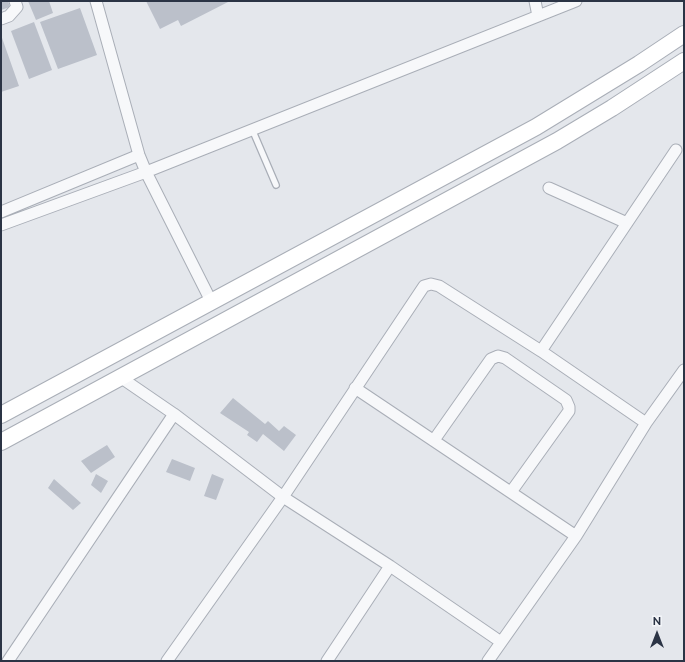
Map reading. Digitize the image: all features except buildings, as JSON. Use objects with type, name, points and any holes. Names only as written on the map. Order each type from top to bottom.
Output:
[{"type":"main road","points":[[1,415],[212,303],[536,127],[620,76],[684,34]]},
{"type":"main road","points":[[1,442],[556,141],[612,108],[684,61]]},
{"type":"street","points":[[1,19],[9,16],[17,7],[15,1]]},
{"type":"street","points":[[97,1],[146,172],[212,303]]},
{"type":"street","points":[[535,1],[538,16]]},
{"type":"street","points":[[1,225],[146,172],[252,128],[576,1]]},
{"type":"street","points":[[541,351],[676,150]]},
{"type":"street","points":[[1,212],[140,155]]},
{"type":"street","points":[[549,188],[627,223]]},
{"type":"street","points":[[167,661],[283,497],[424,286],[432,284],[439,286],[541,351],[646,424]]},
{"type":"street","points":[[434,440],[491,359],[498,356],[505,358],[566,400],[569,407],[569,411],[512,492]]},
{"type":"street","points":[[488,661],[576,536],[646,424],[684,370]]},
{"type":"street","points":[[120,378],[174,414],[283,497],[390,566],[501,642]]},
{"type":"street","points":[[355,388],[576,536]]},
{"type":"street","points":[[8,661],[174,414]]},
{"type":"street","points":[[327,661],[390,566]]},
{"type":"lane","points":[[252,128],[276,185]]}]
